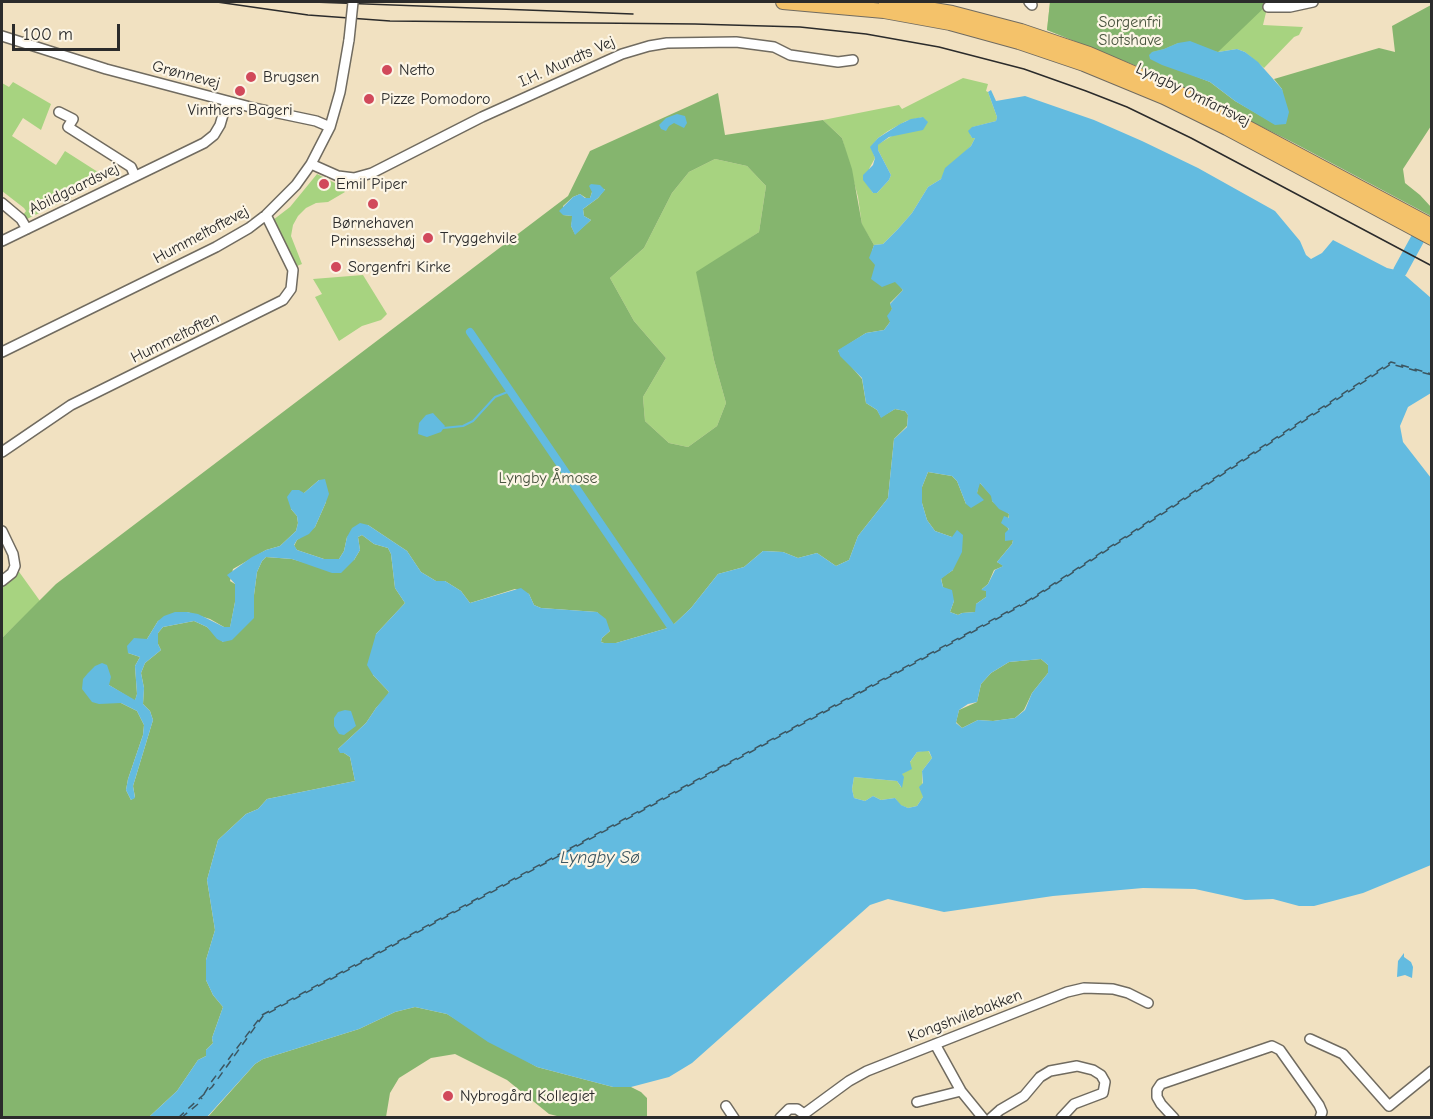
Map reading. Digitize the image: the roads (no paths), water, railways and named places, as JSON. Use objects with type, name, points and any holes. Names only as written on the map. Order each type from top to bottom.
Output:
[{"type":"highway","name":"Lyngby Omfartsvej","points":[[783,2],[884,11],[950,23],[1019,42],[1084,64],[1164,97],[1227,128],[1431,238]]},
{"type":"highway","name":"Lyngby Omfartsvej","points":[[886,2],[952,13],[1020,31],[1089,54],[1168,88],[1231,119],[1431,226]]},
{"type":"street","name":"Hummeltoftevej","points":[[347,2],[347,39]]},
{"type":"street","name":"Hummeltoftevej","points":[[2,352],[216,247],[249,228],[290,192],[311,164],[330,127],[343,75],[354,2]]},
{"type":"street","points":[[1268,6],[1290,7],[1313,2]]},
{"type":"street","name":"Grønnevej","points":[[2,36],[106,69],[316,121],[330,127]]},
{"type":"street","name":"I.H. Mundts Vej","points":[[311,164],[338,176],[354,178],[372,173],[482,117],[622,54],[649,46],[667,43],[736,42],[774,47],[790,55],[838,62],[853,60]]},
{"type":"street","name":"Abildgaardsvej","points":[[2,241],[204,143],[214,135],[220,125],[228,101]]},
{"type":"street","name":"Abildgaardsvej","points":[[59,112],[72,119],[69,127],[131,167],[135,176]]},
{"type":"street","name":"Abildgaardsvej","points":[[2,203],[21,219],[27,228]]},
{"type":"street","name":"Hummeltoften","points":[[2,452],[71,405],[281,303],[291,289],[293,270],[266,215]]},
{"type":"street","points":[[2,531],[13,554],[15,566],[12,573],[2,581]]},
{"type":"street","name":"Kongshvilebakken","points":[[780,1118],[789,1109],[797,1109],[804,1116],[866,1072],[1067,992],[1084,988],[1113,989],[1128,993],[1148,1003]]},
{"type":"street","points":[[1310,1039],[1343,1054],[1389,1106],[1431,1071]]},
{"type":"street","points":[[936,1044],[961,1091],[983,1118]]},
{"type":"street","points":[[1174,1118],[1157,1097],[1157,1090],[1161,1084],[1272,1046],[1280,1050],[1312,1096],[1322,1112],[1320,1118]]},
{"type":"street","points":[[991,1118],[1023,1096],[1047,1072],[1077,1066],[1093,1070],[1101,1075],[1105,1082],[1103,1093],[1074,1104],[1061,1118]]},
{"type":"street","points":[[917,1102],[961,1091]]},
{"type":"street","points":[[726,1106],[734,1118]]},
{"type":"water","points":[[1190,41],[1218,52],[1237,49],[1258,62],[1282,89],[1289,112],[1286,124],[1275,125],[1235,101],[1210,82],[1150,59],[1149,55],[1152,52]]},
{"type":"water","name":"Lyngby Sø","points":[[991,90],[996,101],[1025,96],[1094,120],[1142,141],[1198,168],[1275,211],[1300,241],[1306,255],[1311,259],[1322,253],[1333,240],[1387,268],[1400,271],[1431,298],[1431,393],[1408,407],[1400,426],[1403,442],[1431,478],[1431,865],[1363,893],[1314,906],[1299,906],[1273,899],[1245,900],[1195,889],[1143,888],[1053,896],[944,912],[888,899],[870,905],[692,1063],[669,1077],[631,1087],[613,1087],[537,1067],[488,1042],[447,1014],[415,1007],[395,1012],[359,1029],[263,1059],[255,1064],[207,1117],[149,1117],[177,1091],[198,1060],[206,1056],[206,1050],[213,1043],[212,1038],[223,1007],[213,995],[206,980],[206,960],[215,930],[207,880],[218,840],[246,814],[258,809],[267,799],[355,781],[350,757],[340,753],[338,749],[366,723],[389,692],[367,665],[376,634],[405,603],[395,588],[391,554],[388,548],[374,544],[362,535],[358,537],[360,550],[341,573],[332,573],[292,559],[266,557],[257,572],[254,618],[232,640],[223,642],[217,639],[207,627],[194,621],[163,627],[158,633],[158,644],[161,650],[145,663],[141,673],[144,688],[143,704],[150,711],[153,720],[133,786],[135,798],[131,800],[126,790],[144,725],[137,711],[121,703],[92,702],[82,689],[83,679],[95,666],[102,663],[107,665],[111,677],[109,685],[135,700],[137,694],[135,666],[140,657],[128,653],[127,646],[134,638],[147,639],[158,621],[175,612],[198,614],[224,627],[230,627],[235,602],[235,584],[227,575],[252,557],[280,546],[296,531],[297,516],[291,509],[287,497],[292,490],[304,493],[319,480],[325,479],[329,494],[326,502],[315,527],[309,534],[297,540],[294,545],[297,550],[324,559],[339,559],[352,528],[360,523],[368,525],[407,551],[421,572],[436,581],[445,581],[461,591],[470,603],[521,588],[529,594],[534,605],[541,608],[597,612],[606,619],[610,631],[602,638],[601,642],[604,643],[616,643],[671,627],[691,608],[718,574],[744,567],[763,551],[783,552],[798,558],[817,553],[836,566],[849,560],[858,536],[888,498],[894,439],[907,427],[908,415],[905,411],[895,409],[881,418],[877,410],[866,403],[862,378],[840,356],[838,350],[866,333],[884,330],[890,322],[887,316],[892,309],[890,304],[903,290],[895,282],[882,287],[871,279],[875,265],[869,258],[874,245],[883,244],[898,229],[912,213],[928,187],[941,179],[945,168],[971,146],[975,138],[972,138],[968,131],[972,127],[996,121],[997,117],[988,92]],"holes":[[[928,472],[952,476],[957,481],[966,504],[971,508],[984,500],[977,493],[980,483],[999,509],[1009,514],[1009,518],[1004,516],[1001,523],[1009,529],[1005,533],[1005,541],[1013,540],[1012,544],[997,562],[1003,566],[995,570],[988,584],[981,590],[986,591],[986,597],[976,604],[975,612],[958,615],[950,612],[954,601],[952,590],[943,587],[941,579],[953,570],[962,552],[963,535],[957,530],[952,537],[935,531],[927,520],[922,503],[922,487]],[[1041,659],[1048,665],[1048,673],[1032,693],[1025,710],[1015,718],[993,721],[978,720],[962,728],[956,723],[959,710],[968,704],[977,702],[981,684],[991,673],[1009,662]],[[929,751],[932,758],[922,771],[923,783],[919,787],[923,797],[917,806],[908,808],[901,805],[895,798],[881,800],[873,796],[865,801],[854,798],[852,789],[854,777],[897,781],[902,788],[904,777],[902,774],[912,769],[910,762],[917,752]]]},
{"type":"water","points":[[677,114],[685,116],[687,123],[684,128],[674,123],[666,131],[661,129],[659,125],[666,118]]},
{"type":"water","points":[[923,117],[928,122],[923,130],[889,137],[878,145],[878,150],[891,175],[877,193],[873,193],[863,180],[863,175],[873,165],[875,158],[870,147],[878,138],[900,124]]},
{"type":"water","points":[[591,184],[600,185],[605,190],[583,209],[584,216],[591,220],[575,235],[571,226],[572,216],[563,215],[559,211],[573,197],[580,194],[585,198],[590,198],[592,192],[589,186]]},
{"type":"water","points":[[433,413],[445,426],[441,432],[427,437],[418,434],[419,423],[426,415]]},
{"type":"water","points":[[351,711],[356,726],[344,735],[339,734],[334,726],[334,718],[338,712]]},
{"type":"water","points":[[1404,953],[1404,957],[1411,962],[1413,967],[1412,978],[1405,975],[1397,977],[1398,961]]},
{"type":"waterway","points":[[1400,271],[1417,240]]},
{"type":"waterway","points":[[470,332],[671,627]]},
{"type":"waterway","points":[[443,428],[463,426],[473,421],[495,397],[510,391]]},
{"type":"tram line","points":[[217,2],[308,15],[390,21],[800,27],[866,34],[939,47],[1024,69],[1127,107],[1191,138],[1432,266]]},
{"type":"tram line","points":[[313,2],[633,14]]},
{"type":"place","name":"Netto","points":[[387,70]]},
{"type":"place","name":"Brugsen","points":[[251,77]]},
{"type":"place","name":"Vinthers Bageri","points":[[240,91]]},
{"type":"place","name":"Pizze Pomodoro","points":[[369,99]]},
{"type":"place","name":"Emil Piper","points":[[324,184]]},
{"type":"place","name":"Børnehaven Prinsessehøj","points":[[373,204]]},
{"type":"place","name":"Tryggehvile","points":[[428,238]]},
{"type":"place","name":"Sorgenfri Kirke","points":[[336,267]]},
{"type":"place","name":"Nybrogård Kollegiet","points":[[448,1096]]},
{"type":"park label","name":"Sorgenfri Slotshave","points":[[1130,31]]},
{"type":"park label","name":"Lyngby Åmose","points":[[548,478]]}]
